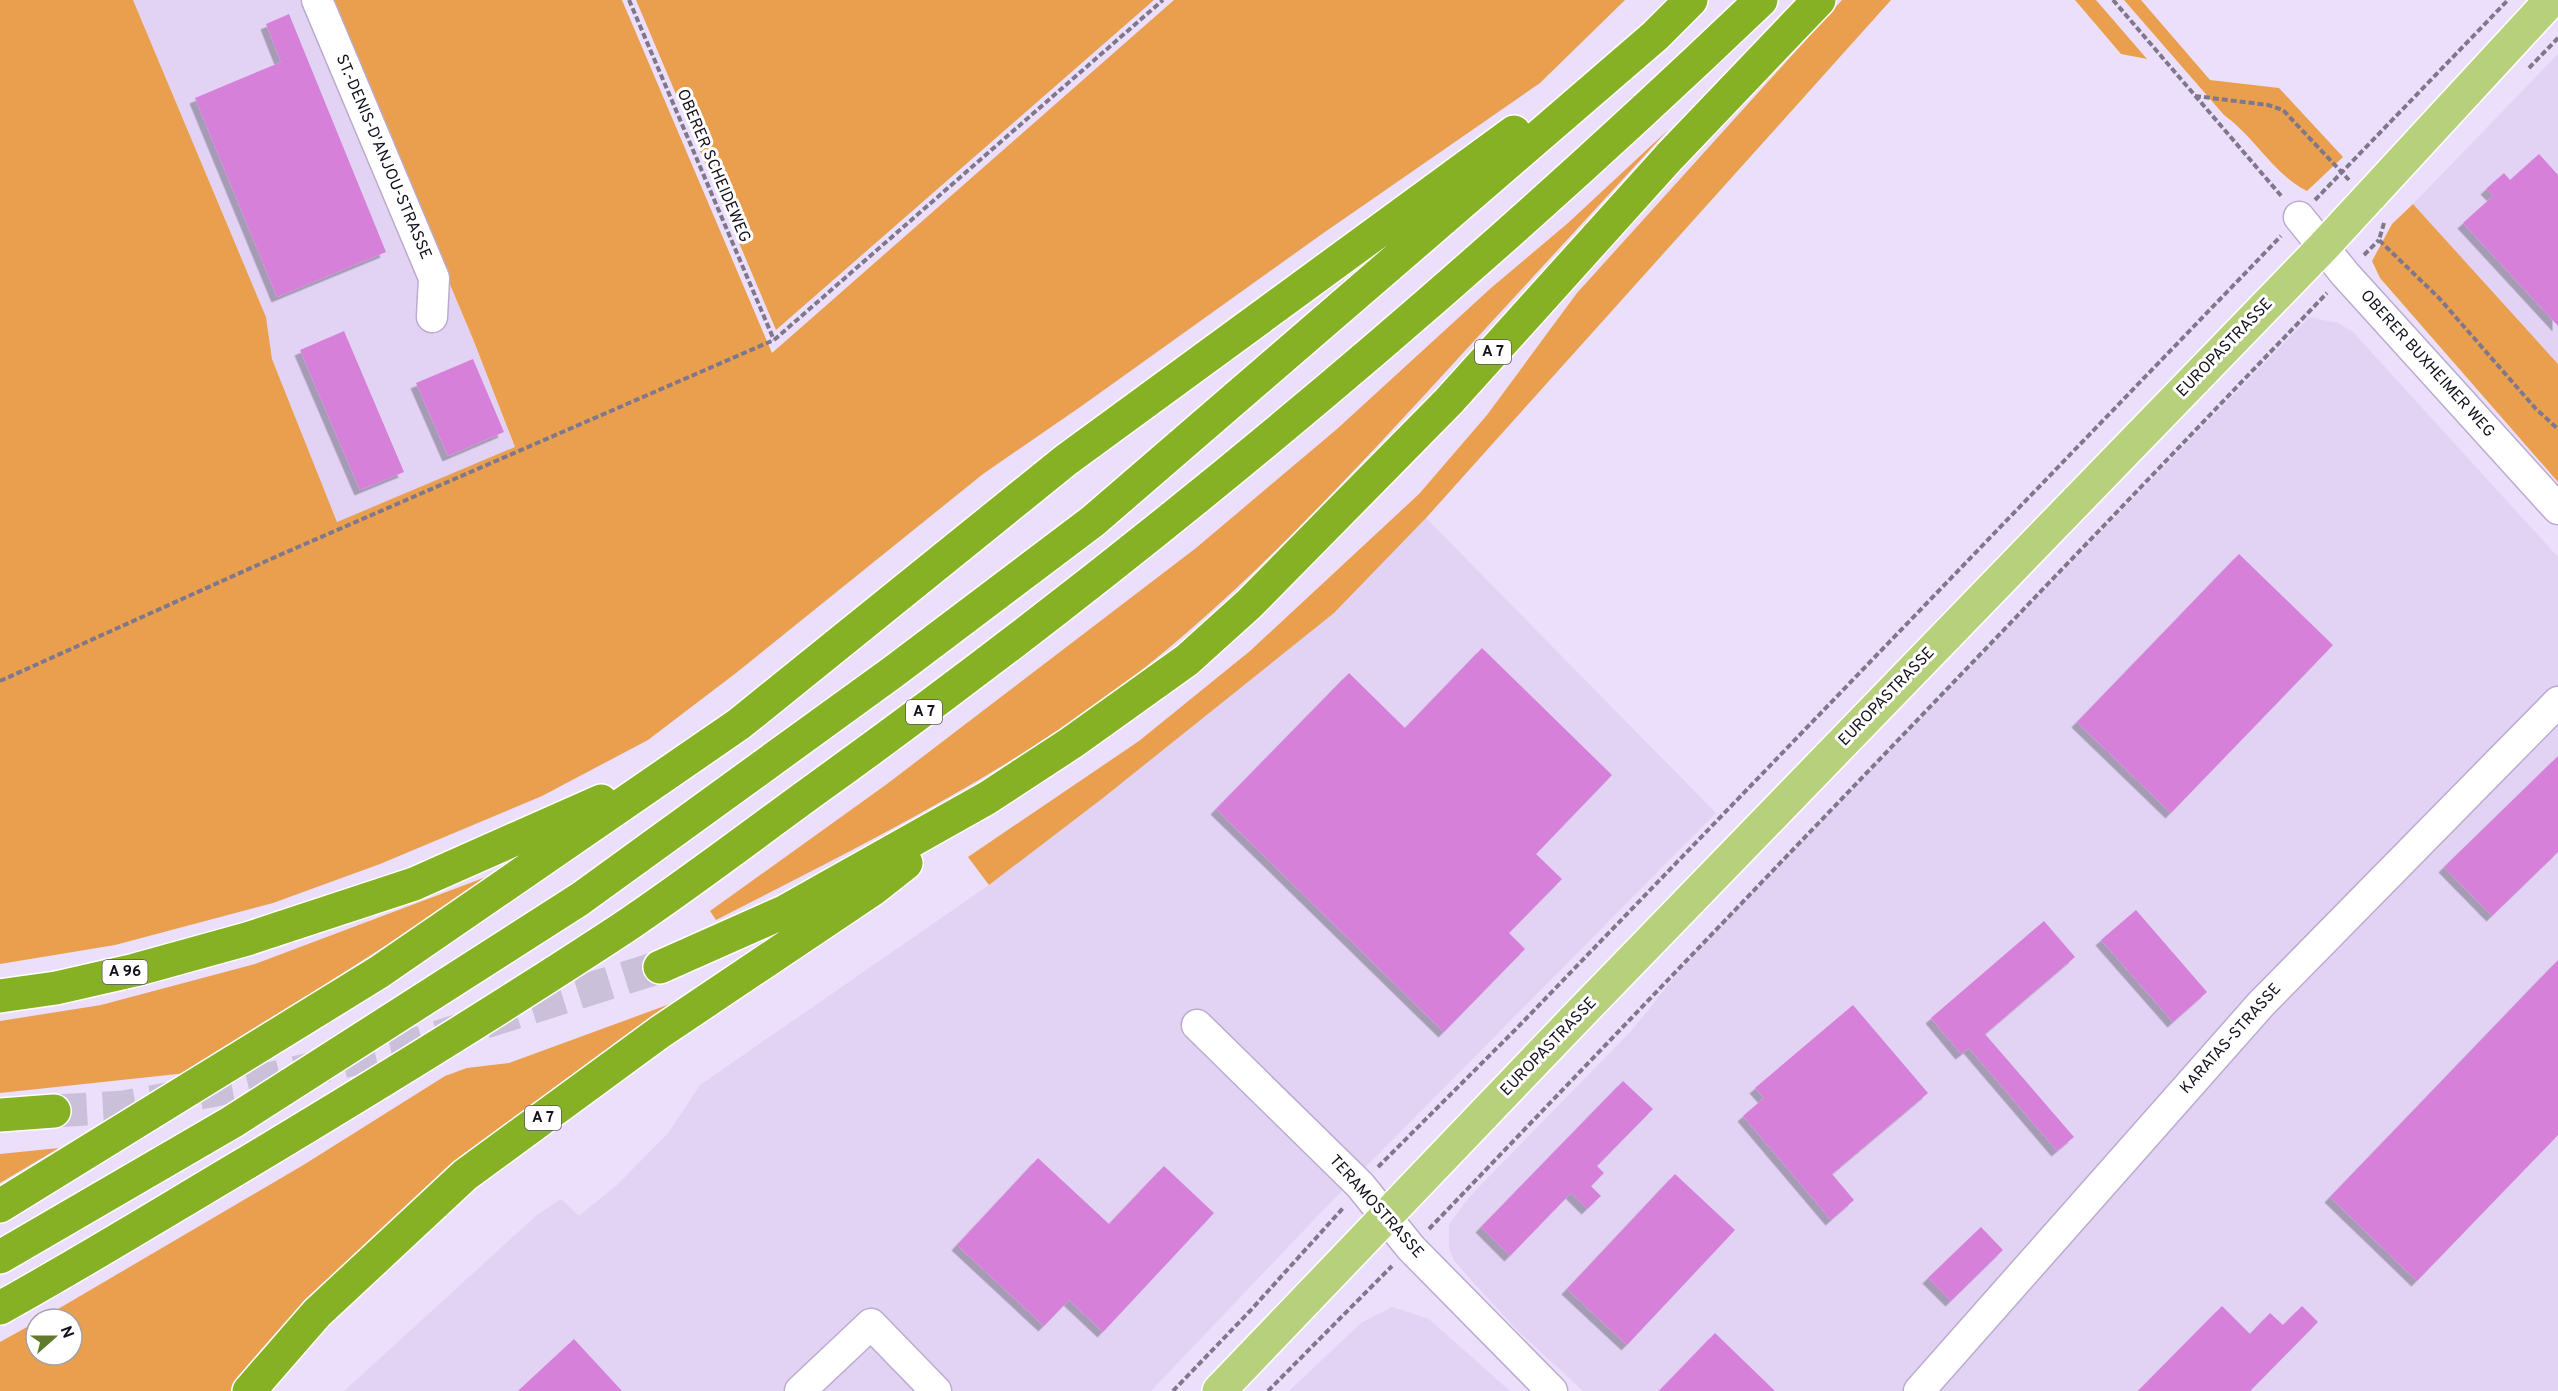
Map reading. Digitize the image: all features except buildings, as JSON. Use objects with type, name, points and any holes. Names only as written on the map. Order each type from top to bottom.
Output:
[{"type":"highway","points":[[0,1257],[232,1122],[580,899],[892,672],[1093,521],[1655,36],[1691,0]]},
{"type":"highway","name":"A 7","points":[[0,1308],[350,1101],[626,926],[934,704],[1121,560],[1416,314],[1625,130],[1761,0]]},
{"type":"highway","name":"A 7","points":[[660,967],[786,911],[987,798],[1071,743],[1187,660],[1249,604],[1449,401],[1670,156],[1819,0]]},
{"type":"highway","points":[[0,1206],[379,972],[748,717],[1066,460],[1528,121],[1655,36]]},
{"type":"highway","name":"A 96","points":[[0,996],[56,988],[135,970],[247,939],[414,884],[674,769]]},
{"type":"highway","name":"A 7","points":[[249,1391],[317,1312],[465,1175],[660,1032],[873,889],[987,798]]},
{"type":"highway","points":[[0,1115],[54,1112]]},
{"type":"main road","name":"EUROPASTRASSE","points":[[1219,1391],[1573,1021],[2324,246],[2551,0]]},
{"type":"street","name":"ST.-DENIS-D'ANJOU-STRASSE","points":[[317,0],[434,278],[432,317]]},
{"type":"street","name":"OBERER BUXHEIMER WEG","points":[[2299,217],[2345,274],[2558,509]]},
{"type":"street","name":"KARATAS-STRASSE","points":[[1919,1391],[2261,1004],[2558,702]]},
{"type":"street","name":"TERAMOSTRASSE","points":[[1197,1025],[1360,1185],[1411,1248],[1552,1391]]},
{"type":"street","points":[[800,1391],[871,1324],[936,1391]]},
{"type":"path","name":"OBERER SCHEIDEWEG","points":[[629,0],[774,340]]},
{"type":"path","points":[[0,681],[282,554],[774,340],[1163,0]]},
{"type":"path","points":[[2113,0],[2299,217]]},
{"type":"path","points":[[1173,1391],[1338,1215],[1360,1185],[1517,1028],[2508,0]]},
{"type":"path","points":[[1268,1391],[1351,1305],[1411,1248],[2379,240],[2386,218],[2283,110],[2268,105],[2195,96]]},
{"type":"path","points":[[2379,240],[2439,298],[2536,409],[2558,429]]},
{"type":"shaded area","points":[[0,0],[133,0],[266,317],[272,359],[337,522],[515,447],[473,339],[330,0],[622,0],[772,353],[1174,0],[1625,0],[1540,83],[983,474],[736,673],[648,740],[542,796],[380,864],[273,903],[115,945],[0,964]]},
{"type":"shaded area","points":[[133,0],[330,0],[473,339],[515,448],[337,522],[272,359],[266,317]]},
{"type":"shaded area","points":[[636,0],[1154,0],[776,330]]},
{"type":"shaded area","points":[[1842,0],[1891,0],[1426,518],[1334,613],[1103,798],[989,885],[968,857],[1139,741],[1250,651],[1419,494],[1487,415],[1577,293]]},
{"type":"shaded area","points":[[2075,0],[2096,0],[2147,59],[2121,54]]},
{"type":"shaded area","points":[[2124,0],[2141,0],[2210,80],[2279,88],[2343,157],[2307,191],[2295,184],[2224,115]]},
{"type":"shaded area","points":[[2558,54],[2558,364],[2413,204]]},
{"type":"shaded area","points":[[1668,130],[1330,495],[1227,597],[1153,661],[1102,700],[996,770],[829,862],[716,920],[710,911],[887,784],[1196,548],[1337,429],[1491,288],[1568,223]]},
{"type":"shaded area","points":[[2413,204],[2558,364],[2558,482],[2380,278],[2372,261],[2392,224]]},
{"type":"shaded area","points":[[2309,317],[2338,323],[2353,332],[2558,557],[2558,1391],[1583,1391],[1517,1330],[1454,1261],[1449,1248],[1449,1224],[1471,1195],[1632,1030],[1693,954]]},
{"type":"shaded area","points":[[1426,518],[1716,813],[1329,1204],[1151,1391],[344,1391],[538,1214],[561,1199],[579,1216],[618,1184],[669,1132],[700,1085],[989,885],[1103,798],[1334,613]]},
{"type":"shaded area","points":[[502,871],[187,1073],[0,1093],[0,1021],[101,1005],[255,964]]},
{"type":"shaded area","points":[[670,1004],[673,1011],[462,1163],[374,1236],[282,1330],[231,1391],[0,1391],[0,1342],[24,1329],[24,1367],[84,1367],[84,1307],[61,1307],[305,1164],[445,1076],[467,1068],[509,1063]]},
{"type":"shaded area","points":[[59,1148],[0,1183],[0,1154]]},
{"type":"shaded area","points":[[1392,1307],[1429,1319],[1510,1391],[1289,1391],[1361,1323]]},
{"type":"tunnel","points":[[54,1111],[124,1107],[242,1085],[406,1047],[660,967]]}]
